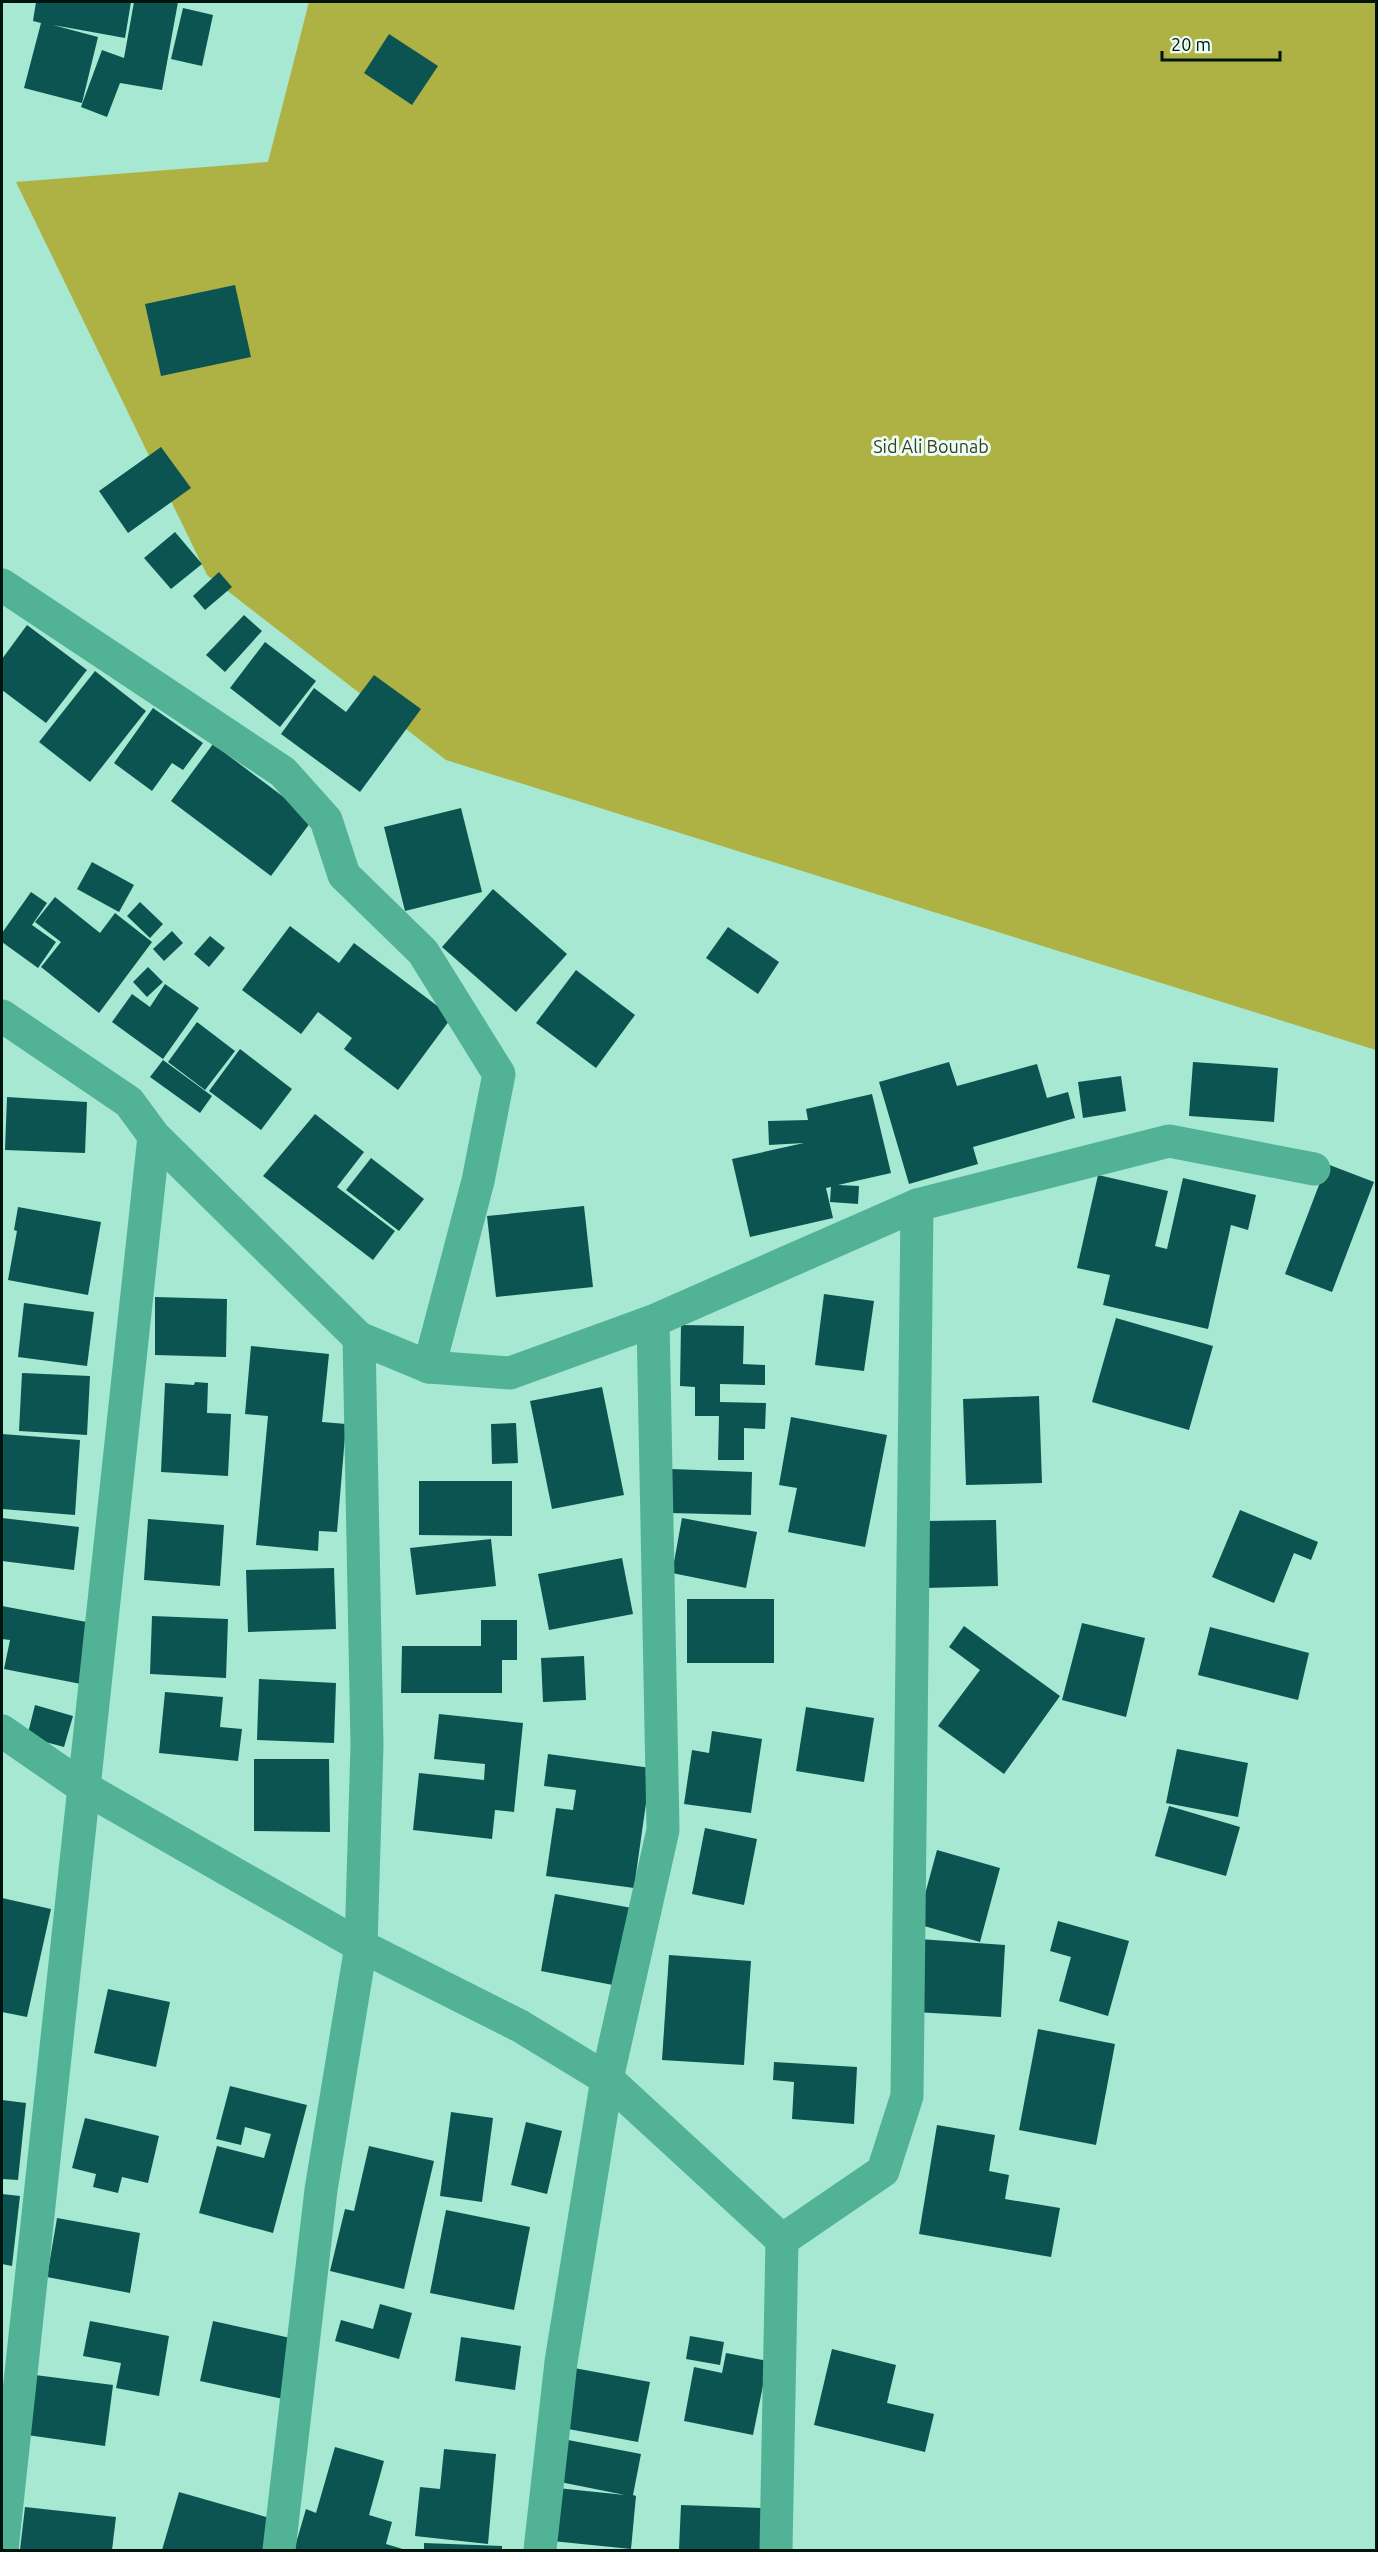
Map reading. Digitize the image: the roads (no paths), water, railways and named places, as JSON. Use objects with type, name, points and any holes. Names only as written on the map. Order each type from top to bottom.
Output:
[{"type":"street","points":[[2,585],[283,772],[327,820],[344,875],[423,952],[499,1074],[478,1181],[429,1367]]},
{"type":"street","points":[[2,1016],[129,1102],[154,1136],[359,1338],[429,1367],[510,1373],[653,1321],[917,1205],[1170,1141],[1314,1169]]},
{"type":"street","points":[[2,2550],[154,1136]]},
{"type":"street","points":[[782,2240],[883,2171],[907,2096],[917,1205]]},
{"type":"street","points":[[540,2550],[561,2362],[607,2079],[663,1830],[653,1321]]},
{"type":"street","points":[[279,2550],[321,2190],[361,1946],[367,1745],[359,1338]]},
{"type":"street","points":[[2,1731],[83,1787],[361,1946],[520,2026],[607,2079],[782,2240],[776,2550]]},
{"type":"park label","name":"Sid Ali Bounab","points":[[931,446]]}]
